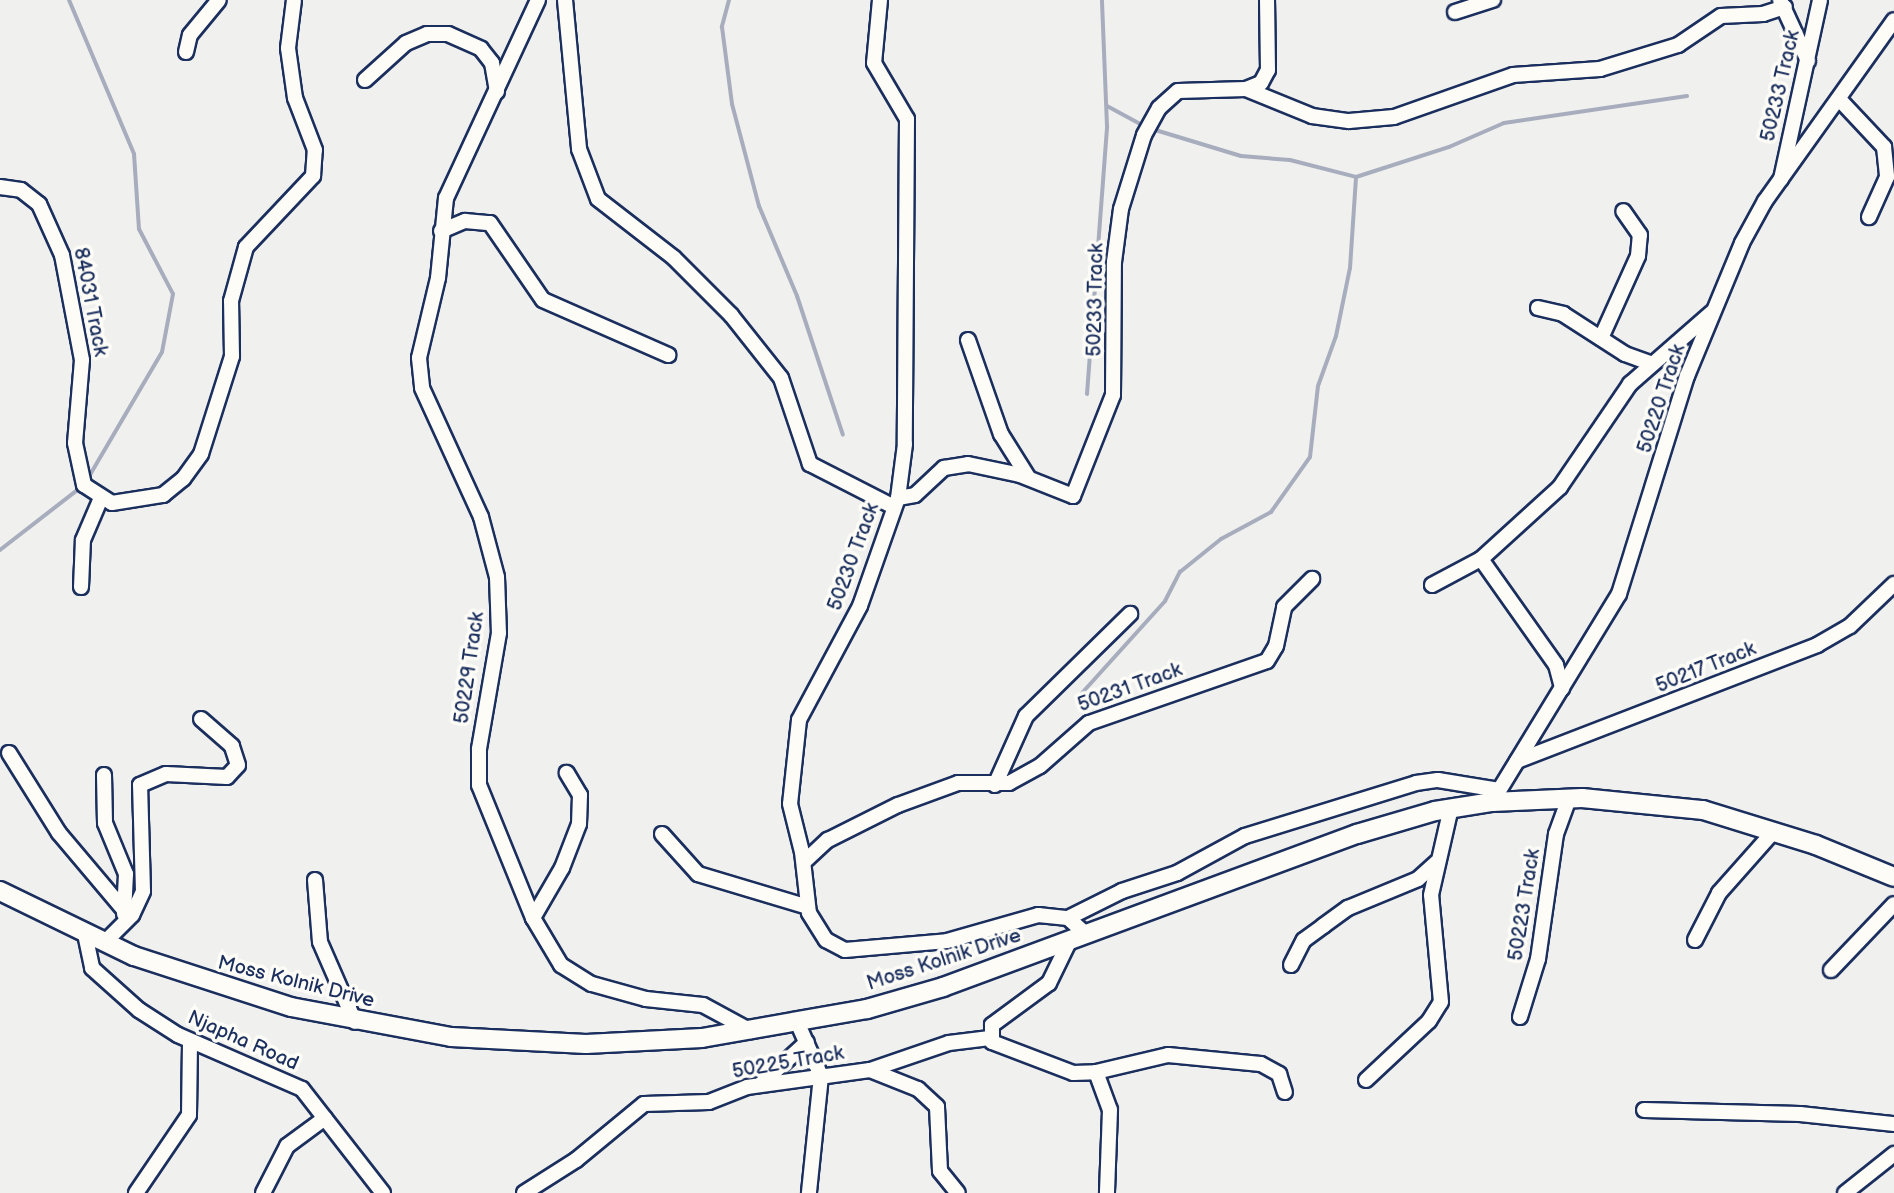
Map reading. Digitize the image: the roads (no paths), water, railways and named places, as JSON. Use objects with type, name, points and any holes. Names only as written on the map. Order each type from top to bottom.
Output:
[{"type":"main road","name":"Moss Kolnik Drive","points":[[5,895],[104,943],[191,978],[355,1022],[451,1037],[549,1044],[648,1042],[751,1031],[798,1024],[914,996],[1069,942],[1357,834],[1495,796],[1703,810],[1774,831],[1894,877]]},
{"type":"street","points":[[186,52],[190,35],[219,0]]},
{"type":"street","points":[[81,587],[83,540],[101,498],[120,503],[158,498],[183,479],[201,454],[232,356],[230,310],[239,261],[255,233],[313,176],[315,150],[295,98],[288,48],[294,0]]},
{"type":"street","name":"50229 Track","points":[[538,0],[446,198],[438,278],[419,375],[433,417],[481,517],[494,560],[499,633],[484,708],[479,785],[488,819],[550,953],[572,974],[646,999],[703,1005],[751,1031]]},
{"type":"street","points":[[565,0],[579,149],[598,199],[674,258],[731,315],[781,378],[810,464],[896,502],[915,495],[951,465],[979,465],[1028,477]]},
{"type":"street","name":"50230 Track","points":[[880,0],[874,63],[907,119],[908,390],[896,502],[860,606],[799,720],[790,804],[804,862],[808,907],[821,935],[845,950],[947,941],[1038,915],[1068,918]]},
{"type":"street","points":[[1246,89],[1261,83],[1268,70],[1267,0]]},
{"type":"street","points":[[1455,12],[1493,0]]},
{"type":"street","name":"50233 Track","points":[[1780,182],[1820,0]]},
{"type":"street","points":[[1246,89],[1312,116],[1349,121],[1394,117],[1513,75],[1600,69],[1678,45],[1721,16],[1763,14],[1782,3],[1808,61]]},
{"type":"street","name":"50220 Track","points":[[1495,796],[1623,585],[1713,312],[1742,243],[1780,182],[1894,20]]},
{"type":"street","points":[[365,80],[406,43],[448,34],[481,49],[492,63],[497,92]]},
{"type":"street","name":"50233 Track","points":[[1028,477],[1073,496],[1113,395],[1114,262],[1121,209],[1144,135],[1159,108],[1178,91],[1246,89]]},
{"type":"street","points":[[1839,99],[1884,147],[1887,177],[1869,217]]},
{"type":"street","name":"84031 Track","points":[[0,187],[21,190],[39,204],[62,255],[82,360],[75,456],[84,485],[101,498]]},
{"type":"street","points":[[1601,338],[1634,272],[1640,246],[1636,226],[1623,211]]},
{"type":"street","points":[[441,231],[465,221],[490,223],[543,300],[668,355]]},
{"type":"street","points":[[1538,308],[1563,314],[1652,364]]},
{"type":"street","points":[[1432,585],[1481,559],[1576,470],[1612,408],[1652,364],[1713,312]]},
{"type":"street","points":[[968,340],[1001,434],[1028,477]]},
{"type":"street","points":[[1481,559],[1556,665],[1562,688]]},
{"type":"street","name":"50231 Track","points":[[804,862],[828,840],[909,800],[968,781],[995,785],[1009,783],[1040,766],[1089,723],[1267,661],[1276,646],[1284,607],[1312,579]]},
{"type":"street","name":"50217 Track","points":[[1517,761],[1817,645],[1850,626],[1894,584]]},
{"type":"street","points":[[995,785],[1026,716],[1130,614]]},
{"type":"street","points":[[104,943],[140,904],[143,891],[140,785],[166,774],[222,778],[238,765],[232,746],[201,719]]},
{"type":"street","points":[[9,753],[59,833],[125,911]]},
{"type":"street","points":[[533,918],[562,868],[579,824],[580,795],[567,773]]},
{"type":"street","points":[[104,775],[105,823],[126,874],[125,911],[121,926]]},
{"type":"street","points":[[1087,935],[1068,918],[1122,891],[1177,873],[1245,836],[1416,783],[1438,780],[1495,796]]},
{"type":"street","name":"50223 Track","points":[[1520,1017],[1538,959],[1556,834],[1569,799]]},
{"type":"street","points":[[1366,1080],[1429,1021],[1441,1002],[1432,906],[1438,861],[1451,808]]},
{"type":"street","points":[[1695,940],[1719,893],[1774,831]]},
{"type":"street","points":[[662,834],[698,874],[808,907]]},
{"type":"street","points":[[1291,965],[1304,940],[1348,908],[1418,879],[1438,861]]},
{"type":"street","points":[[315,880],[320,942],[355,1022]]},
{"type":"street","points":[[1831,970],[1894,904]]},
{"type":"street","name":"Njapha Road","points":[[85,934],[92,968],[103,982],[190,1041],[293,1084],[325,1118],[383,1193]]},
{"type":"street","points":[[1069,942],[1054,977],[995,1021],[990,1038],[1048,1067],[1096,1072],[1152,1057],[1185,1056],[1270,1067],[1279,1074],[1285,1092]]},
{"type":"street","points":[[798,1024],[821,1076],[809,1193]]},
{"type":"street","name":"50225 Track","points":[[524,1193],[576,1160],[638,1107],[709,1102],[760,1085],[870,1070],[949,1043],[990,1038]]},
{"type":"street","points":[[136,1193],[189,1115],[190,1041]]},
{"type":"street","points":[[760,1085],[807,1042]]},
{"type":"street","points":[[870,1070],[918,1089],[937,1107],[940,1171],[958,1193]]},
{"type":"street","points":[[1096,1072],[1110,1116],[1107,1193]]},
{"type":"street","points":[[1644,1110],[1800,1114],[1894,1124]]},
{"type":"street","points":[[263,1193],[287,1146],[325,1118]]},
{"type":"street","points":[[1845,1193],[1894,1154]]},
{"type":"waterway","points":[[69,0],[134,154],[139,229],[173,294],[162,352],[88,478]]},
{"type":"waterway","points":[[729,0],[722,27],[732,104],[759,206],[797,296],[843,435]]},
{"type":"waterway","points":[[1087,394],[1107,126],[1102,0]]},
{"type":"waterway","points":[[1152,129],[1241,156],[1290,160],[1356,177],[1449,147],[1504,123],[1687,96]]},
{"type":"waterway","points":[[1107,106],[1144,126]]},
{"type":"waterway","points":[[1082,693],[1165,601],[1180,572],[1221,539],[1271,512],[1310,457],[1318,386],[1336,336],[1350,268],[1356,177]]},
{"type":"waterway","points":[[0,550],[80,488]]}]
